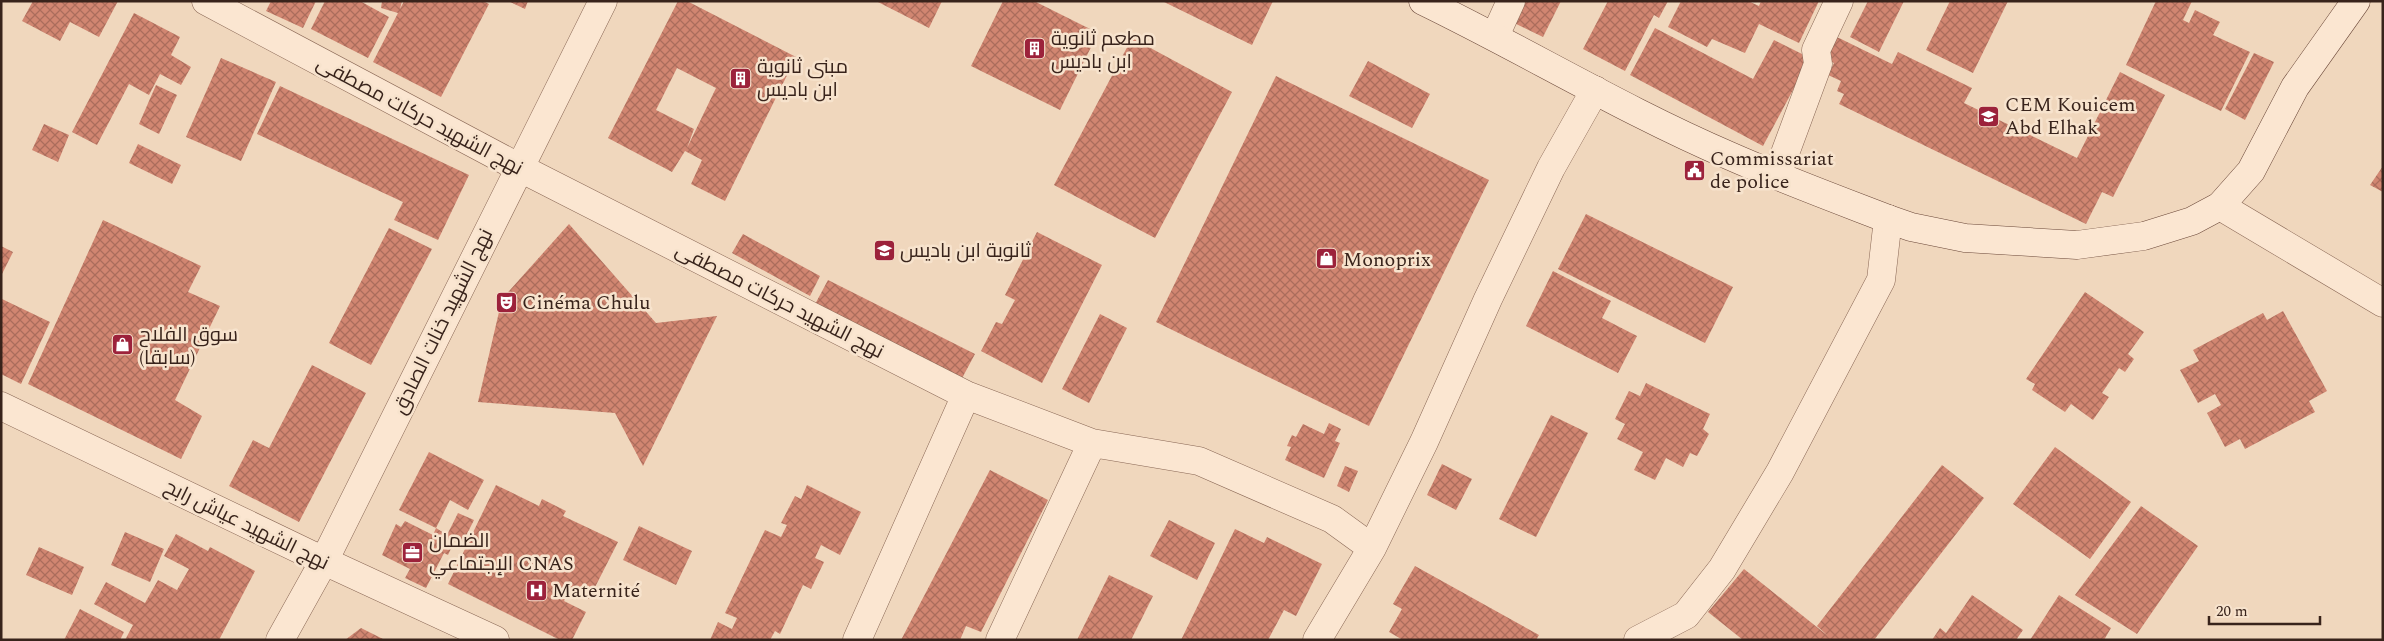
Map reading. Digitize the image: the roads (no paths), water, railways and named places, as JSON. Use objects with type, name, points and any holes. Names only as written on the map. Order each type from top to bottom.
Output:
[{"type":"street","name":"نهج الشهيد حركات مصطفى","points":[[206,1],[518,167],[966,395],[1092,443],[1199,461],[1332,519],[1372,548]]},
{"type":"street","name":"نهج الشهيد خنات الصادق","points":[[280,640],[324,561],[518,167],[603,1]]},
{"type":"street","points":[[1423,1],[1495,36],[1595,90],[1730,156],[1888,220],[1911,227],[1965,238],[2077,245],[2144,236],[2192,220],[2220,206],[2251,171],[2295,87],[2356,1]]},
{"type":"street","points":[[1495,36],[1511,1]]},
{"type":"street","points":[[1777,175],[1818,64],[1816,50],[1839,1]]},
{"type":"street","points":[[1317,640],[1372,548],[1424,442],[1488,299],[1551,168],[1595,90]]},
{"type":"street","points":[[2220,206],[2383,304]]},
{"type":"street","points":[[1638,640],[1686,615],[1727,561],[1780,472],[1881,280],[1888,220]]},
{"type":"street","points":[[857,640],[966,395]]},
{"type":"street","name":"نهج الشهيد عياش رابح","points":[[1,406],[324,561],[495,640]]},
{"type":"street","points":[[1000,640],[1092,443]]},
{"type":"place","name":"مطعم ثانوية ابن باديس","points":[[1035,49]]},
{"type":"place","name":"مبنى ثانوية ابن باديس","points":[[741,78]]},
{"type":"place","name":"CEM Kouicem Abd Elhak","points":[[1989,116]]},
{"type":"place","name":"Commissariat de police","points":[[1694,170]]},
{"type":"place","name":"ثانوية ابن باديس","points":[[884,250]]},
{"type":"place","name":"Monoprix","points":[[1327,259]]},
{"type":"place","name":"Cinéma Chulu","points":[[506,302]]},
{"type":"place","name":"سوق الفلاح (سابقا)","points":[[123,345]]},
{"type":"place","name":"الضمان الإجتماعي CNAS","points":[[413,552]]},
{"type":"place","name":"Maternité","points":[[536,590]]}]
